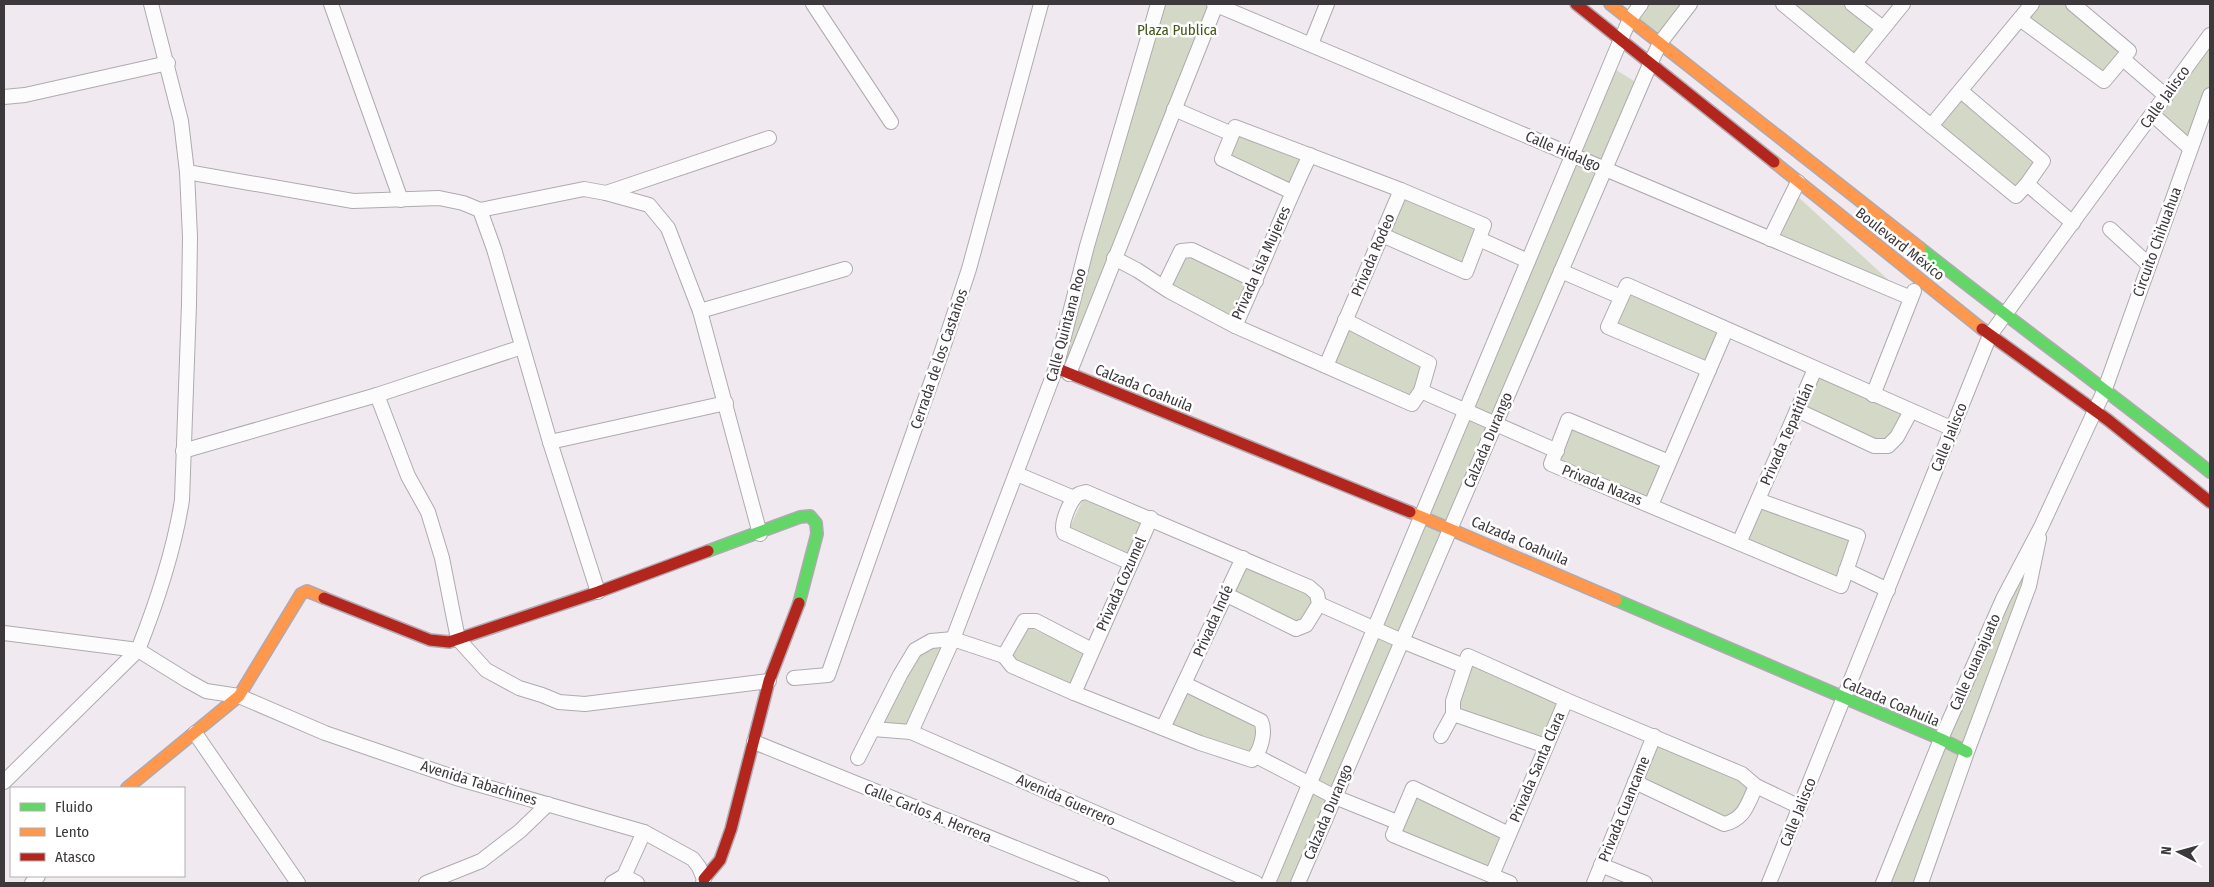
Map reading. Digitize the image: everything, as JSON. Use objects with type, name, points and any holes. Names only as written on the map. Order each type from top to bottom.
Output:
[{"type":"street","points":[[4,782],[138,650],[150,621],[177,535],[182,500],[190,256],[186,172],[181,121],[168,63],[151,4]]},
{"type":"street","points":[[331,4],[401,200]]},
{"type":"street","points":[[813,4],[891,122]]},
{"type":"street","name":"Cerrada de los Castaños","points":[[794,678],[828,675],[940,357],[966,277],[1041,4]]},
{"type":"street","name":"Calle Quintana Roo","points":[[1062,371],[1087,246],[1158,4]]},
{"type":"street","name":"Calle Quintana Roo","points":[[911,732],[953,639],[1017,474],[1114,258],[1215,4]]},
{"type":"street","name":"Calle Hidalgo","points":[[1215,4],[1911,298]]},
{"type":"street","points":[[1310,44],[1327,4]]},
{"type":"street","name":"Boulevard México","points":[[1576,4],[1651,62],[1990,335],[2094,410],[2210,502]]},
{"type":"street","name":"Boulevard México","points":[[1610,4],[2210,472]]},
{"type":"street","name":"Calzada Durango","points":[[1268,883],[1621,39],[1630,19],[1641,4]]},
{"type":"street","name":"Calzada Durango","points":[[1298,883],[1651,62],[1660,43],[1690,4]]},
{"type":"street","points":[[1783,4],[1856,62],[2016,196],[2027,184],[2042,161],[1961,91]]},
{"type":"street","points":[[1852,4],[1882,28]]},
{"type":"street","points":[[1856,62],[1903,4]]},
{"type":"street","points":[[1931,126],[2032,4]]},
{"type":"street","points":[[2020,19],[2104,81],[2129,51],[2073,4]]},
{"type":"street","name":"Calle Jalisco","points":[[1770,883],[1990,335],[2210,35]]},
{"type":"street","points":[[2123,59],[2166,96]]},
{"type":"street","points":[[4,97],[168,63]]},
{"type":"street","name":"Circuito Chihuahua","points":[[2105,390],[2210,95]]},
{"type":"street","points":[[1174,109],[1232,134]]},
{"type":"street","points":[[2152,114],[2190,148]]},
{"type":"street","points":[[1292,192],[1222,159],[1236,127],[1402,190],[1484,225],[1466,272],[1382,235]]},
{"type":"street","points":[[606,193],[769,138]]},
{"type":"street","name":"Privada Isla Mujeres","points":[[1114,258],[1235,326],[1256,281],[1292,192],[1310,155]]},
{"type":"street","points":[[186,172],[353,201],[439,198],[464,203],[480,210],[584,189],[649,205],[662,218],[668,228],[700,311],[760,534]]},
{"type":"street","points":[[1770,238],[1798,182]]},
{"type":"street","points":[[2027,184],[2073,223]]},
{"type":"street","name":"Privada Rodeo","points":[[1326,366],[1402,190]]},
{"type":"street","points":[[480,210],[494,249],[550,442],[598,592]]},
{"type":"street","points":[[2110,229],[2149,265]]},
{"type":"street","points":[[1479,238],[1528,261]]},
{"type":"street","points":[[1164,286],[1181,251],[1184,249],[1192,250],[1256,281]]},
{"type":"street","points":[[700,311],[845,269]]},
{"type":"street","points":[[1561,271],[1621,297]]},
{"type":"street","points":[[1873,395],[1920,278]]},
{"type":"street","points":[[1708,370],[1608,327],[1627,286],[1953,429]]},
{"type":"street","points":[[1235,326],[1412,404],[1421,391],[1429,363],[1345,320]]},
{"type":"street","name":"Privada Nazas","points":[[1669,462],[1568,420],[1551,464],[1651,505],[1726,330]]},
{"type":"street","points":[[183,451],[377,395],[522,346]]},
{"type":"street","name":"Privada Tepatitlán","points":[[1758,500],[1858,536],[1841,586],[1739,543],[1815,369]]},
{"type":"street","name":"Calzada Coahuila","points":[[1062,371],[1450,528],[1967,752]]},
{"type":"street","name":"Calle Guanajuato","points":[[1883,883],[1940,739],[2003,600],[2041,527],[2094,410],[2105,390]]},
{"type":"street","name":"Privada Nazas","points":[[1421,391],[1466,410],[1495,425],[1556,450]]},
{"type":"street","points":[[377,395],[408,476],[428,512],[442,558],[458,639],[486,670],[519,688],[559,702],[585,704],[616,702],[769,681]]},
{"type":"street","points":[[550,442],[726,403]]},
{"type":"street","points":[[1797,410],[1874,446],[1888,446],[1897,437],[1911,411]]},
{"type":"street","points":[[1017,474],[1074,498]]},
{"type":"street","points":[[1131,563],[1064,533],[1062,526],[1074,498],[1080,493],[1086,492],[1151,518],[1309,587],[1317,594],[1320,604],[1402,641],[1464,666]]},
{"type":"street","points":[[1651,505],[1739,543]]},
{"type":"street","points":[[128,787],[239,696],[301,594],[308,591],[430,640],[441,642],[458,639],[598,592],[760,534],[800,517],[810,516],[816,524],[817,534],[796,613],[769,681],[731,829],[720,860],[704,881]]},
{"type":"street","name":"Privada Cozumel","points":[[1074,693],[1151,518]]},
{"type":"street","name":"Calle Guanajuato","points":[[1921,883],[1967,752],[2029,586],[2041,527]]},
{"type":"street","name":"Privada Indé","points":[[1163,728],[1243,558]]},
{"type":"street","points":[[1846,570],[1888,590]]},
{"type":"street","points":[[1225,594],[1296,630],[1306,625],[1320,604]]},
{"type":"street","name":"Privada Cozumel","points":[[1004,656],[1027,619],[1036,620],[1092,650]]},
{"type":"street","points":[[4,632],[138,650]]},
{"type":"street","points":[[858,758],[900,675],[915,650],[931,641],[953,639],[1004,656],[1012,666],[1163,728],[1250,760],[1256,756],[1264,732],[1261,720],[1185,684]]},
{"type":"street","name":"Avenida Tabachines","points":[[138,650],[188,682],[206,691],[239,696],[325,733],[456,778],[644,832],[692,859],[699,867],[704,881]]},
{"type":"street","points":[[1441,736],[1452,714],[1452,701],[1468,656],[1566,700],[1742,774],[1756,786],[1800,807]]},
{"type":"street","name":"Privada Santa Clara","points":[[1492,876],[1566,700]]},
{"type":"street","points":[[1452,714],[1546,746]]},
{"type":"street","name":"Avenida Guerrero","points":[[873,729],[911,732],[1256,883]]},
{"type":"street","points":[[196,732],[298,883]]},
{"type":"street","name":"Privada Cuancame","points":[[1594,883],[1654,736]]},
{"type":"street","name":"Calle Carlos A. Herrera","points":[[754,742],[1102,883]]},
{"type":"street","points":[[1256,756],[1309,784],[1397,822],[1393,835],[1510,883]]},
{"type":"street","points":[[1635,782],[1724,824],[1736,821],[1744,811],[1756,786]]},
{"type":"street","name":"Privada Santa Clara","points":[[1397,822],[1413,788],[1509,834]]},
{"type":"street","points":[[426,883],[481,861],[520,831],[548,804]]},
{"type":"street","points":[[637,883],[618,880],[644,832]]},
{"type":"street","points":[[1601,865],[1645,883]]},
{"type":"green space","name":"Plaza Publica","points":[[1161,4],[1204,4],[1210,6],[1067,369],[1060,366]]},
{"type":"green space","points":[[1645,4],[1687,4],[1660,40],[1633,19]]},
{"type":"green space","points":[[1789,4],[1844,4],[1876,29],[1856,58]]},
{"type":"green space","points":[[2037,4],[2065,4],[2122,52],[2103,76],[2025,17]]},
{"type":"green space","points":[[2210,40],[2210,84],[2188,143],[2156,114]]},
{"type":"green space","points":[[1613,68],[1637,83],[1294,883],[1272,883]]},
{"type":"green space","points":[[1960,99],[2037,162],[2015,190],[1935,125]]},
{"type":"green space","points":[[1236,127],[1309,155],[1292,191],[1223,159]]},
{"type":"green space","points":[[1402,193],[1482,226],[1465,269],[1385,234]]},
{"type":"green space","points":[[1795,194],[1895,286],[1775,237]]},
{"type":"green space","points":[[1183,253],[1253,282],[1234,324],[1166,286]]},
{"type":"green space","points":[[1628,288],[1724,330],[1708,368],[1610,327]]},
{"type":"green space","points":[[1346,323],[1427,364],[1412,402],[1328,365]]},
{"type":"green space","points":[[1816,374],[1902,413],[1888,438],[1875,442],[1802,408]]},
{"type":"green space","points":[[1569,422],[1664,462],[1649,501],[1553,463]]},
{"type":"green space","points":[[1084,497],[1143,522],[1128,557],[1069,529]]},
{"type":"green space","points":[[1760,504],[1850,539],[1838,581],[1743,542]]},
{"type":"green space","points":[[2037,540],[2027,587],[1918,883],[1886,883],[1944,738]]},
{"type":"green space","points":[[1243,561],[1315,595],[1317,602],[1301,628],[1228,593]]},
{"type":"green space","points":[[1026,626],[1086,653],[1072,688],[1006,656]]},
{"type":"green space","points":[[949,642],[909,730],[875,728],[916,652]]},
{"type":"green space","points":[[1469,660],[1563,701],[1545,744],[1454,714]]},
{"type":"green space","points":[[1186,688],[1257,722],[1262,732],[1250,758],[1166,726]]},
{"type":"green space","points":[[1655,741],[1753,787],[1734,819],[1725,821],[1639,782]]},
{"type":"green space","points":[[1414,792],[1504,835],[1490,871],[1396,834]]},
{"type":"traffic: fast","points":[[1920,248],[2210,472]]},
{"type":"traffic: fast","points":[[708,551],[800,517],[810,516],[816,523],[817,534],[799,603]]},
{"type":"traffic: fast","points":[[1616,600],[1941,739],[1967,752]]},
{"type":"traffic: slow","points":[[1610,4],[1920,248]]},
{"type":"traffic: slow","points":[[1774,162],[1982,329]]},
{"type":"traffic: slow","points":[[1410,512],[1616,600]]},
{"type":"traffic: slow","points":[[128,787],[239,696],[301,594],[307,591],[324,598]]},
{"type":"traffic: jam","points":[[1576,4],[1774,162]]},
{"type":"traffic: jam","points":[[1982,329],[2108,420],[2210,502]]},
{"type":"traffic: jam","points":[[1056,368],[1410,512]]},
{"type":"traffic: jam","points":[[324,598],[430,640],[449,642],[598,592],[708,551]]},
{"type":"traffic: jam","points":[[704,879],[720,860],[731,829],[769,681],[799,603]]}]
